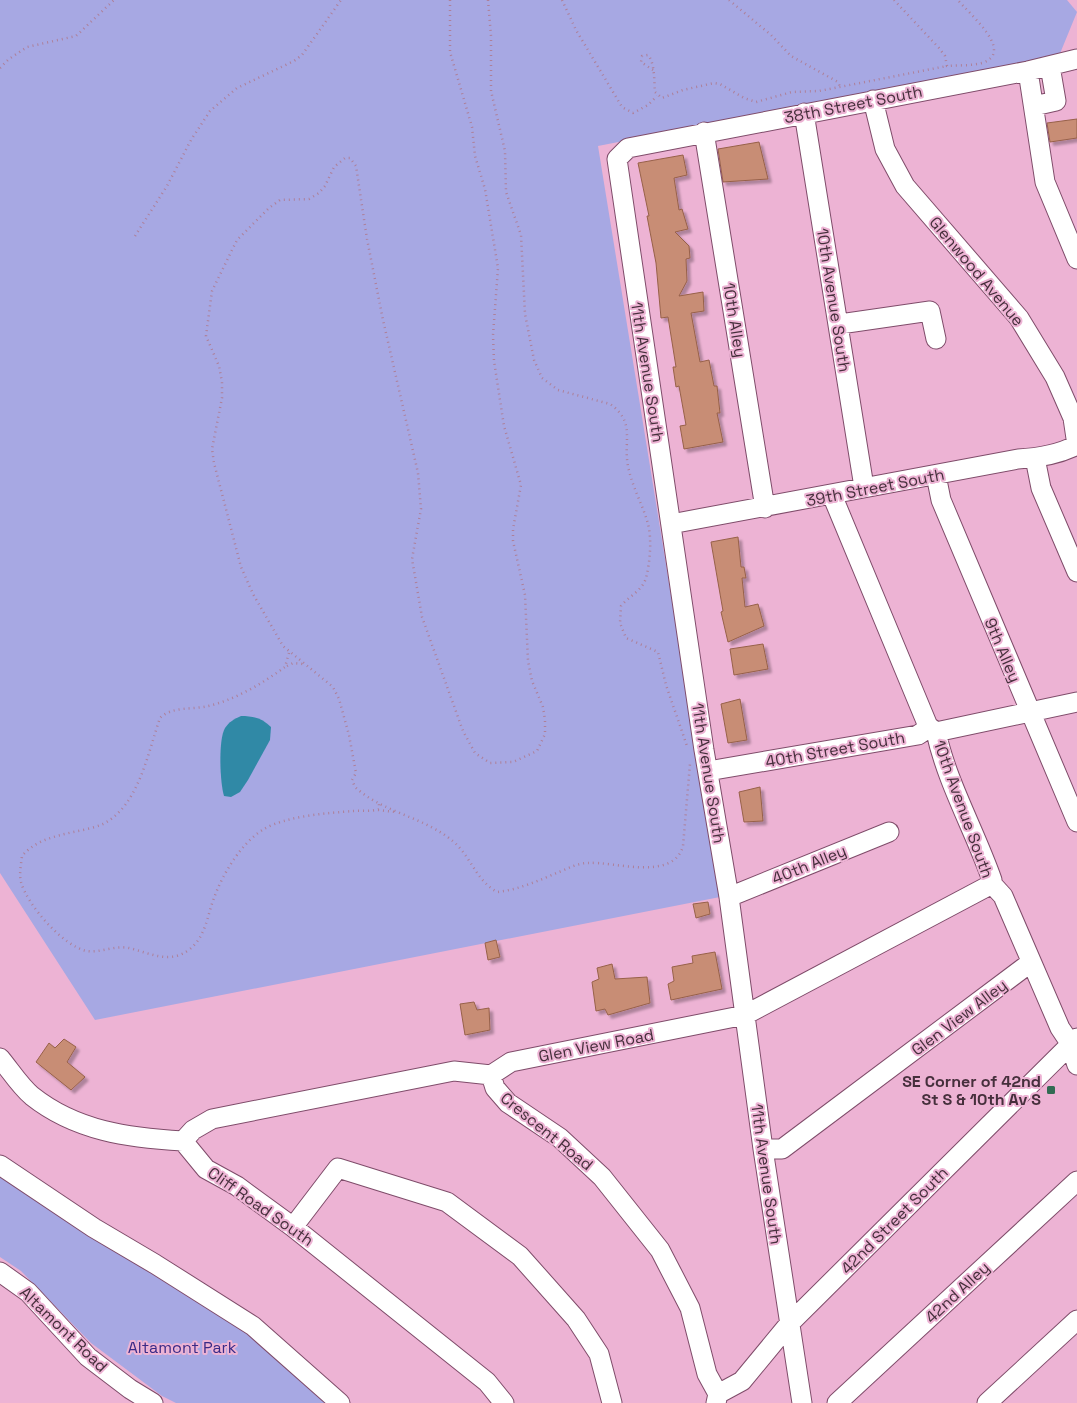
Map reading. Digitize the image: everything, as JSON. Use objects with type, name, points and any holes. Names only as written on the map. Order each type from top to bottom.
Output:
[{"type":"street","name":"38th Street South","points":[[628,148],[1028,71],[1077,59]]},
{"type":"street","points":[[1034,106],[1056,101],[1050,66]]},
{"type":"street","points":[[1028,71],[1045,182],[1077,259]]},
{"type":"street","name":"Glenwood Avenue","points":[[873,100],[885,149],[905,186],[1019,318],[1055,377],[1074,418],[1077,445]]},
{"type":"street","name":"10th Avenue South","points":[[804,113],[840,324],[864,487]]},
{"type":"street","name":"10th Alley","points":[[704,132],[765,508]]},
{"type":"street","name":"11th Avenue South","points":[[628,148],[616,159],[708,771],[729,897],[763,1150],[802,1403]]},
{"type":"street","points":[[840,324],[930,311],[936,339]]},
{"type":"street","name":"39th Street South","points":[[671,524],[765,508],[864,487],[1035,458],[1065,451],[1077,445]]},
{"type":"street","points":[[1035,458],[1041,488],[1077,572]]},
{"type":"street","name":"9th Alley","points":[[936,476],[941,500],[1077,822]]},
{"type":"street","name":"10th Avenue South","points":[[832,495],[928,726],[936,732],[940,753],[978,840],[992,884],[1003,896],[1030,963],[1060,1028],[1073,1040],[1077,1065]]},
{"type":"street","name":"40th Street South","points":[[708,771],[918,735],[927,729],[936,732],[1077,702]]},
{"type":"street","name":"40th Alley","points":[[729,897],[889,832]]},
{"type":"street","name":"Glen View Road","points":[[491,1075],[511,1062],[745,1015],[992,884]]},
{"type":"street","name":"Glen View Alley","points":[[763,1150],[782,1149],[1030,963]]},
{"type":"street","name":"42nd Street South","points":[[717,1399],[742,1381],[789,1324],[1073,1040]]},
{"type":"street","points":[[0,1058],[31,1095],[64,1117],[104,1132],[141,1139],[183,1141],[193,1130],[212,1119],[454,1071],[491,1075]]},
{"type":"street","name":"Crescent Road","points":[[491,1075],[495,1088],[508,1103],[560,1138],[602,1177],[660,1250],[690,1308],[707,1374],[717,1399]]},
{"type":"street","name":"Cliff Road South","points":[[183,1141],[206,1169],[238,1186],[293,1227],[487,1382],[504,1403]]},
{"type":"street","points":[[0,1165],[94,1228],[179,1278],[253,1326],[340,1403]]},
{"type":"street","points":[[293,1227],[338,1168],[448,1202],[520,1256],[576,1319],[599,1354],[612,1403]]},
{"type":"street","name":"42nd Alley","points":[[837,1403],[1077,1181]]},
{"type":"street","name":"Altamont Road","points":[[0,1272],[28,1292],[88,1357],[130,1389],[154,1403]]},
{"type":"street","points":[[986,1403],[1077,1320]]},
{"type":"path","points":[[0,68],[9,58],[27,47],[76,36],[114,0]]},
{"type":"path","points":[[135,236],[167,186],[191,140],[210,112],[237,88],[294,61],[302,55],[341,0]]},
{"type":"path","points":[[450,0],[450,52],[472,127],[475,156],[485,189],[498,268],[493,335],[494,361],[504,426],[522,485],[513,529],[525,595],[528,661],[532,680],[544,707],[546,720],[545,734],[537,751],[513,762],[490,763],[475,753],[463,731],[422,617],[412,559],[421,509],[418,473],[383,320],[354,161],[345,158],[334,167],[325,186],[309,199],[280,200],[269,208],[233,247],[217,278],[208,306],[206,336],[219,366],[222,382],[222,398],[212,449],[241,567],[270,627],[289,652],[332,687],[339,699],[356,773],[352,780],[354,787],[399,813],[426,823],[446,836],[464,853],[476,875],[497,892],[587,863],[643,867],[666,864],[674,860],[680,855],[683,846],[689,760]]},
{"type":"path","points":[[488,0],[492,91],[506,151],[506,192],[521,235],[525,314],[534,360],[537,370],[548,384],[564,392],[610,404],[617,409],[626,422],[628,468],[648,523],[650,535],[646,578],[643,586],[621,606],[620,623],[626,638],[658,652],[666,685],[683,732],[688,754]]},
{"type":"path","points":[[562,0],[576,30],[622,107],[633,113],[648,105],[657,96]]},
{"type":"path","points":[[730,0],[771,35],[791,56],[838,82],[840,87]]},
{"type":"path","points":[[894,0],[939,48],[945,56],[947,66]]},
{"type":"path","points":[[653,70],[641,62],[642,56],[648,55],[650,58],[653,70],[654,92],[662,98],[689,88],[714,83],[756,102],[792,92],[820,91],[990,59],[995,52],[995,46],[990,37],[958,0]]},
{"type":"path","points":[[285,667],[289,652]]},
{"type":"path","points":[[306,665],[293,663],[255,686],[210,706],[166,712],[160,718],[144,765],[133,791],[123,807],[104,824],[37,842],[22,856],[20,876],[27,895],[56,934],[76,948],[89,951],[127,948],[154,957],[167,958],[188,951],[201,937],[221,883],[242,848],[253,836],[267,827],[287,820],[352,811],[377,810],[399,813]]},
{"type":"path","points":[[377,810],[379,809],[379,802]]},
{"type":"green space","points":[[0,0],[1067,0],[1077,12],[1059,56],[598,146],[720,897],[95,1020],[0,873]]},
{"type":"green space","name":"Altamont Park","points":[[0,1171],[239,1324],[331,1403],[176,1403],[162,1396],[91,1343],[21,1271],[0,1257]]},
{"type":"shaded area","points":[[241,716],[257,718],[268,724],[271,727],[270,740],[240,792],[231,797],[224,796],[221,782],[221,742],[228,724]]},
{"type":"building","points":[[1077,119],[1077,138],[1050,142],[1047,123]]},
{"type":"building","points":[[759,142],[768,179],[723,182],[718,149]]},
{"type":"building","points":[[683,155],[687,175],[674,178],[679,210],[682,209],[688,229],[675,232],[689,246],[690,258],[686,259],[687,281],[679,296],[703,292],[704,311],[691,313],[700,362],[709,360],[714,386],[717,386],[720,413],[717,413],[723,442],[684,449],[680,426],[686,425],[679,386],[676,387],[673,367],[676,367],[668,317],[661,318],[656,263],[638,163]]},
{"type":"building","points":[[738,537],[741,567],[744,567],[746,578],[742,578],[745,607],[758,604],[764,626],[728,642],[721,612],[723,611],[711,542]]},
{"type":"building","points":[[763,644],[768,669],[734,675],[730,649]]},
{"type":"building","points":[[740,699],[747,740],[728,743],[721,704]]},
{"type":"building","points":[[760,787],[763,821],[744,822],[739,792]]},
{"type":"building","points":[[708,902],[710,914],[696,918],[693,904]]},
{"type":"building","points":[[496,940],[500,957],[488,960],[485,943]]},
{"type":"building","points":[[715,952],[722,989],[671,1000],[668,984],[674,981],[672,967],[693,963],[692,956]]},
{"type":"building","points":[[612,964],[615,979],[647,977],[650,1003],[608,1015],[605,1009],[596,1011],[592,982],[599,979],[597,968]]},
{"type":"building","points":[[474,1002],[477,1010],[489,1008],[490,1030],[465,1035],[460,1004]]},
{"type":"building","points":[[64,1039],[76,1047],[67,1062],[85,1077],[71,1090],[36,1062],[49,1043],[55,1048]]},
{"type":"place","name":"SE Corner of 42nd St S & 10th Av S","points":[[1051,1090]]}]
